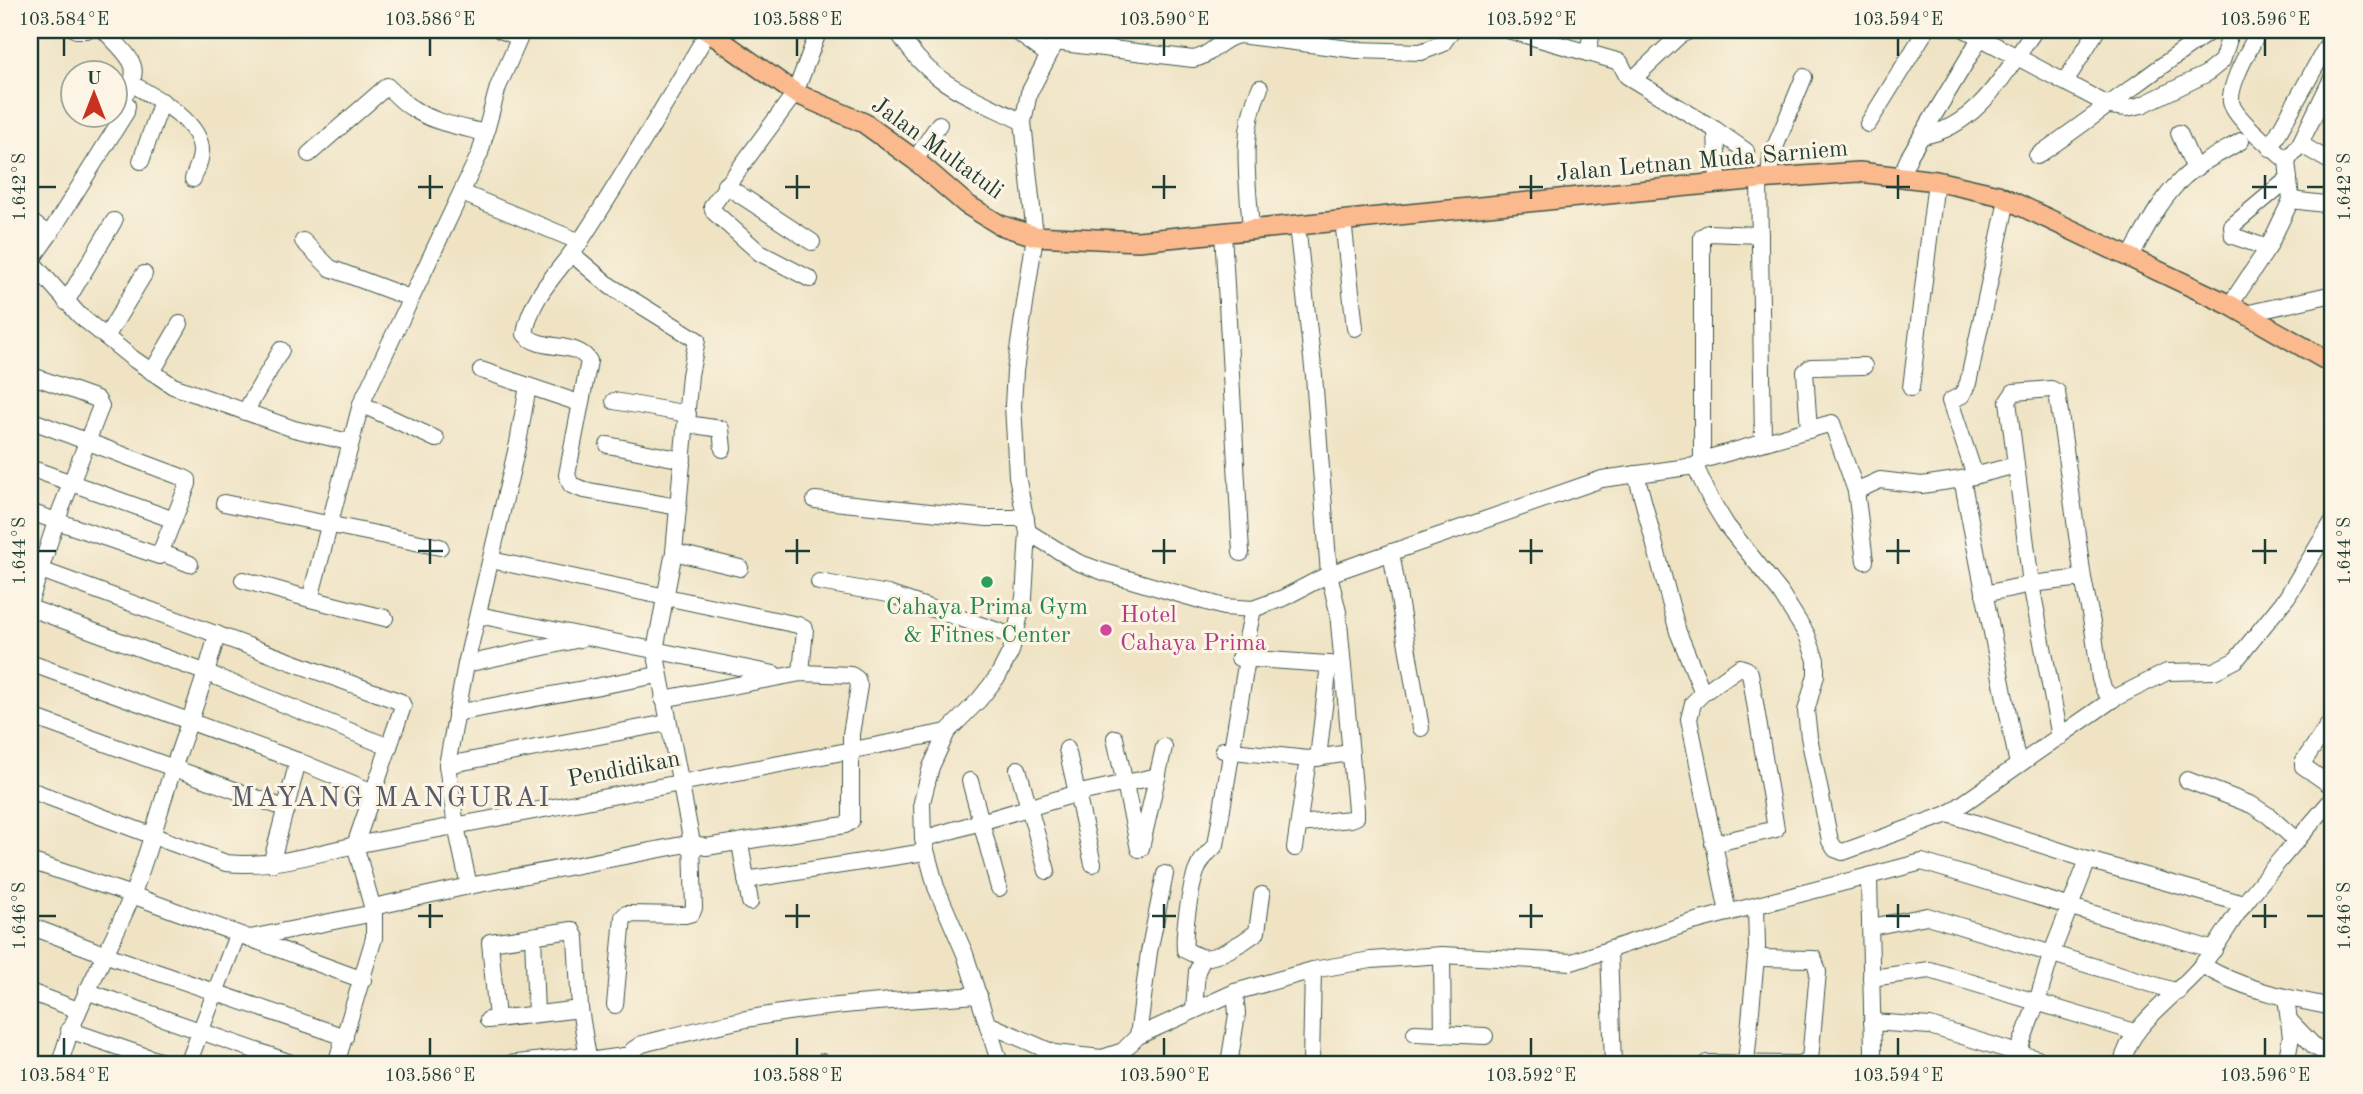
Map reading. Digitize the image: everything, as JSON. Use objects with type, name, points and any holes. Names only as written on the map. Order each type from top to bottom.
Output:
[{"type":"main road","name":"Jalan Multatuli","points":[[707,31],[795,93],[864,124],[915,160],[966,204],[1000,225],[1035,236]]},
{"type":"main road","name":"Jalan Letnan Muda Sarniem","points":[[1035,236],[1138,241],[1764,178],[1859,172],[1901,175],[1998,195],[2238,309],[2333,364]]},
{"type":"street","points":[[76,30],[88,30]]},
{"type":"street","points":[[104,30],[135,68],[132,84],[122,98],[127,105],[126,112],[30,261],[66,302],[106,337],[173,386],[294,429],[349,442]]},
{"type":"street","points":[[310,599],[360,404],[480,153],[498,87],[521,33],[500,30]]},
{"type":"street","points":[[810,279],[760,253],[712,209],[713,202],[725,185],[766,135],[795,93],[819,30]]},
{"type":"street","points":[[897,30],[924,67],[942,82],[1023,122]]},
{"type":"street","points":[[1014,30],[1055,42],[1193,59],[1202,57],[1229,37],[1239,35],[1357,50],[1420,52],[1442,44],[1452,30]]},
{"type":"street","points":[[1508,30],[1537,34],[1620,62],[1627,76],[1746,151]]},
{"type":"street","points":[[1587,53],[1593,30]]},
{"type":"street","points":[[1633,79],[1679,35],[1692,30]]},
{"type":"street","points":[[1868,124],[1926,30]]},
{"type":"street","points":[[1922,135],[1935,134],[1952,127],[1977,109],[2035,30]]},
{"type":"street","points":[[2065,82],[2097,30]]},
{"type":"street","points":[[2037,156],[2212,30]]},
{"type":"street","points":[[1901,175],[1977,32],[2016,57],[2110,106],[2134,107],[2160,97],[2216,67],[2225,54],[2227,30]]},
{"type":"street","points":[[2259,30],[2231,92],[2231,101],[2241,119],[2287,161]]},
{"type":"street","points":[[678,507],[571,485],[567,475],[589,361],[586,356],[533,341],[525,334],[542,288],[576,248],[633,160],[707,31]]},
{"type":"street","points":[[2270,148],[2333,35]]},
{"type":"street","points":[[1000,1064],[965,954],[936,887],[924,845],[922,802],[926,784],[947,732],[979,700],[998,676],[1011,651],[1024,598],[1027,525],[1017,476],[1013,405],[1035,236],[1023,122],[1029,93],[1055,42]]},
{"type":"street","points":[[2147,76],[2160,97]]},
{"type":"street","points":[[1763,441],[1760,235],[1764,178],[1804,77]]},
{"type":"street","points":[[2238,309],[2291,200],[2287,161],[2300,144],[2333,77]]},
{"type":"street","points":[[132,84],[162,101],[189,124],[200,142],[201,154],[193,179]]},
{"type":"street","points":[[309,154],[387,86],[411,108],[426,116],[486,133]]},
{"type":"street","points":[[1251,230],[1247,134],[1252,107],[1260,88]]},
{"type":"street","points":[[141,161],[162,101]]},
{"type":"street","points":[[915,160],[939,124]]},
{"type":"street","points":[[1716,130],[1718,183]]},
{"type":"street","points":[[2179,133],[2195,169]]},
{"type":"street","points":[[2130,257],[2160,207],[2179,182],[2241,141]]},
{"type":"street","points":[[2300,144],[2333,163]]},
{"type":"street","points":[[2268,248],[2233,236],[2232,226],[2289,178]]},
{"type":"street","points":[[1911,388],[1936,181]]},
{"type":"street","points":[[725,185],[812,242]]},
{"type":"street","points":[[462,194],[576,248],[610,286],[696,337],[690,375],[674,552],[655,650],[692,843],[694,908],[692,913],[685,915],[626,914],[623,917],[615,1005]]},
{"type":"street","points":[[2007,200],[1968,383],[1962,395],[1950,401],[1969,477],[1984,594],[2018,765]]},
{"type":"street","points":[[2291,200],[2333,205]]},
{"type":"street","points":[[1343,220],[1355,328]]},
{"type":"street","points":[[30,221],[49,235]]},
{"type":"street","points":[[66,302],[114,221]]},
{"type":"street","points":[[1296,848],[1298,824],[1335,664],[1338,612],[1329,573],[1314,376],[1297,225]]},
{"type":"street","points":[[1223,232],[1241,553]]},
{"type":"street","points":[[1760,235],[1708,233],[1702,237],[1699,463],[1711,500],[1727,526],[1787,603],[1807,635],[1816,660],[1816,674],[1806,711],[1830,841],[1835,849],[1843,852],[1948,814],[2113,699],[2167,672],[2214,671],[2236,660],[2287,597],[2333,521]]},
{"type":"street","points":[[303,241],[330,268],[410,298]]},
{"type":"street","points":[[106,337],[144,274]]},
{"type":"street","points":[[2238,309],[2333,294]]},
{"type":"street","points":[[152,372],[180,324]]},
{"type":"street","points":[[245,412],[281,350]]},
{"type":"street","points":[[1809,430],[1807,369],[1864,366]]},
{"type":"street","points":[[481,370],[579,404]]},
{"type":"street","points":[[30,375],[100,401],[101,406],[56,522],[34,568],[30,601]]},
{"type":"street","points":[[469,886],[447,765],[466,664],[492,560],[528,386]]},
{"type":"street","points":[[2060,737],[2031,584],[2009,396],[2014,392],[2057,392],[2082,578],[2100,679],[2104,690],[2113,699]]},
{"type":"street","points":[[614,401],[721,429],[723,449]]},
{"type":"street","points":[[360,404],[436,439]]},
{"type":"street","points":[[30,421],[188,480],[162,553]]},
{"type":"street","points":[[816,500],[987,518],[1027,525],[1077,562],[1224,607],[1252,610],[1283,598],[1329,573],[1602,479],[1699,463],[1763,441],[1832,423],[1856,491],[1865,561]]},
{"type":"street","points":[[608,445],[683,460]]},
{"type":"street","points":[[1856,491],[1885,480],[1915,485],[1969,477],[2016,465]]},
{"type":"street","points":[[30,468],[174,520]]},
{"type":"street","points":[[1636,474],[1678,632],[1703,693]]},
{"type":"street","points":[[224,503],[440,547]]},
{"type":"street","points":[[30,512],[155,556],[162,553],[190,564]]},
{"type":"street","points":[[674,552],[740,568]]},
{"type":"street","points":[[1391,552],[1421,729]]},
{"type":"street","points":[[492,560],[798,625],[805,629],[801,673]]},
{"type":"street","points":[[34,568],[401,702],[403,709],[355,845],[374,910],[374,938],[335,1064]]},
{"type":"street","points":[[1984,594],[2031,584],[2082,578]]},
{"type":"street","points":[[243,580],[385,618]]},
{"type":"street","points":[[818,582],[888,594],[1016,637]]},
{"type":"street","points":[[30,608],[207,673],[389,747]]},
{"type":"street","points":[[1252,610],[1228,751],[1207,842],[1210,850],[1196,873],[1184,939],[1185,950],[1203,958],[1224,952],[1256,932],[1262,895]]},
{"type":"street","points":[[478,615],[783,676]]},
{"type":"street","points":[[60,1064],[69,1030],[132,895],[154,835],[173,769],[207,673],[217,634]]},
{"type":"street","points":[[466,664],[588,637]]},
{"type":"street","points":[[1243,655],[1335,664]]},
{"type":"street","points":[[30,663],[298,761],[373,792]]},
{"type":"street","points":[[1298,824],[1356,817],[1350,753],[1335,664]]},
{"type":"street","points":[[1713,844],[1776,829],[1750,673],[1746,668],[1740,667],[1703,693],[1693,703],[1689,719],[1713,844],[1728,913]]},
{"type":"street","points":[[244,937],[374,910],[469,886],[692,843],[706,848],[851,821],[850,749],[858,679],[851,675],[801,673],[663,699]]},
{"type":"street","points":[[456,713],[658,674]]},
{"type":"street","points":[[30,716],[287,809]]},
{"type":"street","points":[[2333,718],[2303,762],[2303,766],[2333,787]]},
{"type":"street","points":[[447,765],[667,723]]},
{"type":"street","name":"Pendidikan","points":[[30,790],[226,863],[271,864],[355,845],[947,732]]},
{"type":"street","points":[[1115,738],[1140,848],[1164,747]]},
{"type":"street","points":[[1067,748],[1075,794],[1093,864]]},
{"type":"street","points":[[1228,751],[1313,758],[1350,753]]},
{"type":"street","points":[[271,864],[298,761]]},
{"type":"street","points":[[1018,769],[1048,871]]},
{"type":"street","points":[[746,880],[924,845],[981,823],[1075,794],[1158,775]]},
{"type":"street","points":[[2187,780],[2252,805],[2297,841]]},
{"type":"street","points":[[970,781],[999,888]]},
{"type":"street","points":[[2122,1064],[2135,1032],[2178,992],[2202,965],[2244,904],[2333,798]]},
{"type":"street","points":[[1948,814],[2088,860],[2244,904]]},
{"type":"street","points":[[740,843],[750,902]]},
{"type":"street","points":[[2018,1052],[2051,955],[2088,860]]},
{"type":"street","points":[[30,861],[132,895],[363,980]]},
{"type":"street","points":[[988,1024],[1054,1053],[1102,1058],[1123,1051],[1138,1036],[1194,1009],[1236,992],[1313,970],[1371,960],[1442,955],[1572,962],[1689,923],[1922,862],[2214,950]]},
{"type":"street","points":[[1138,1036],[1149,952],[1165,874]]},
{"type":"street","points":[[1869,878],[1871,1064]]},
{"type":"street","points":[[1746,1063],[1756,958],[1756,906]]},
{"type":"street","points":[[1871,927],[1927,916],[2178,992]]},
{"type":"street","points":[[30,926],[345,1037]]},
{"type":"street","points":[[580,1009],[492,1019],[490,942],[572,930],[576,939],[580,1009],[588,1060]]},
{"type":"street","points":[[533,936],[536,1014]]},
{"type":"street","points":[[188,1064],[215,991],[244,937]]},
{"type":"street","points":[[1609,950],[1613,1064]]},
{"type":"street","points":[[1442,955],[1443,1035]]},
{"type":"street","points":[[1194,1009],[1197,971],[1203,958]]},
{"type":"street","points":[[1707,1063],[1799,1064],[1810,1060],[1818,972],[1814,959],[1756,958]]},
{"type":"street","points":[[2202,965],[2225,979],[2256,991],[2333,1007]]},
{"type":"street","points":[[1311,1064],[1313,970]]},
{"type":"street","points":[[1871,978],[1930,970],[2135,1032]]},
{"type":"street","points":[[30,992],[78,1010]]},
{"type":"street","points":[[86,992],[294,1064]]},
{"type":"street","points":[[1228,1064],[1237,1014],[1236,992]]},
{"type":"street","points":[[509,1064],[633,1060],[633,1050],[642,1044],[722,1024],[787,1012],[979,995]]},
{"type":"street","points":[[2286,998],[2291,1037],[2286,1064]]},
{"type":"street","points":[[2290,1021],[2314,1046],[2331,1053]]},
{"type":"street","points":[[1872,1022],[1930,1026],[2054,1064]]},
{"type":"street","points":[[69,1030],[168,1064]]},
{"type":"street","points":[[1415,1033],[1486,1036]]},
{"type":"place","name":"Cahaya Prima Gym & Fitnes Center","points":[[987,582]]},
{"type":"place","name":"Hotel Cahaya Prima","points":[[1106,630]]},
{"type":"district","name":"MAYANG MANGURAI","points":[[391,799]]}]
